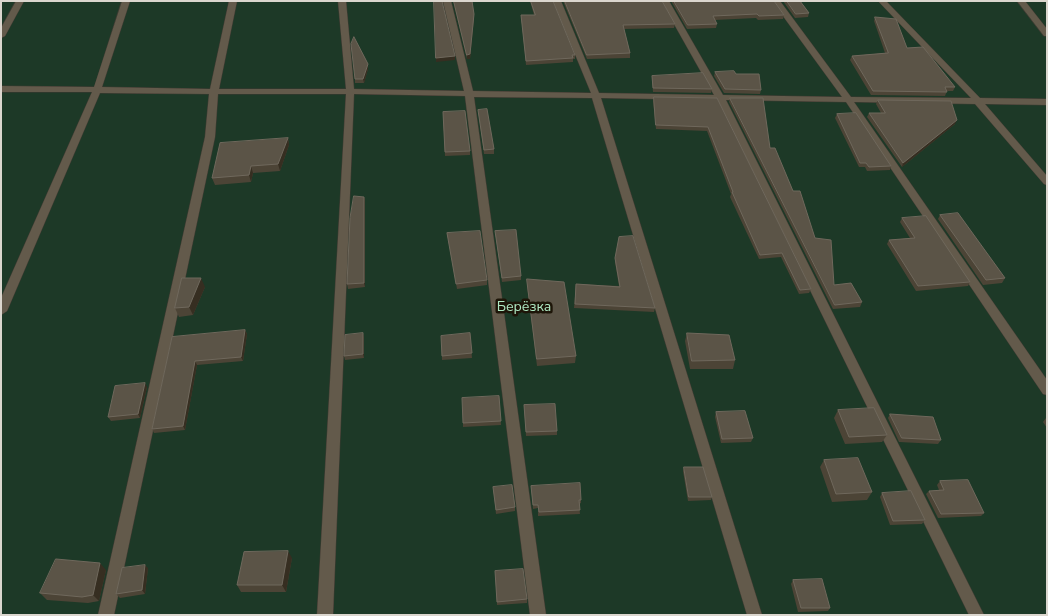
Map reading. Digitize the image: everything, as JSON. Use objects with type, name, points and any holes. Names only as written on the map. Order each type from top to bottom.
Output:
[{"type":"lane","points":[[1,36],[20,1]]},
{"type":"lane","points":[[1,311],[97,90],[126,1]]},
{"type":"lane","points":[[106,615],[210,137],[214,90],[233,1]]},
{"type":"lane","points":[[324,615],[350,91],[342,1]]},
{"type":"lane","points":[[447,1],[469,94],[538,615]]},
{"type":"lane","points":[[557,1],[596,96],[755,615]]},
{"type":"lane","points":[[665,1],[720,97],[978,615]]},
{"type":"lane","points":[[776,1],[848,99],[1047,390]]},
{"type":"lane","points":[[882,1],[977,100],[1047,182]]},
{"type":"lane","points":[[1021,1],[1047,34]]},
{"type":"lane","points":[[1,89],[350,91],[1047,102]]},
{"type":"green space","name":"Берёзка","points":[[1,1],[1047,1],[1047,615],[1,615]]},
{"type":"building","points":[[434,1],[442,1],[455,56],[436,58]]},
{"type":"building","points":[[454,1],[472,1],[474,14],[470,54],[467,55]]},
{"type":"building","points":[[531,1],[553,1],[575,55],[572,55],[573,58],[526,61],[521,15],[535,15]]},
{"type":"building","points":[[565,1],[662,1],[675,24],[623,25],[630,53],[587,55]]},
{"type":"building","points":[[674,1],[774,1],[784,15],[713,16],[717,24],[688,25]]},
{"type":"building","points":[[787,1],[800,1],[809,13],[796,14]]},
{"type":"building","points":[[875,17],[896,19],[907,48],[923,47],[955,87],[945,87],[947,92],[873,91],[852,56],[888,53]]},
{"type":"building","points":[[354,37],[368,64],[363,79],[355,79],[351,44]]},
{"type":"building","points":[[734,71],[736,74],[759,74],[761,90],[725,89],[715,72]]},
{"type":"building","points":[[703,73],[712,89],[653,88],[652,76]]},
{"type":"building","points":[[654,97],[717,98],[811,289],[800,290],[782,253],[760,255],[732,192],[708,127],[656,125]]},
{"type":"building","points":[[730,98],[763,98],[770,148],[775,148],[793,191],[800,191],[815,238],[831,240],[834,285],[851,283],[862,302],[835,305]]},
{"type":"building","points":[[878,100],[951,101],[957,120],[903,163],[869,113],[885,113]]},
{"type":"building","points":[[487,109],[494,149],[484,150],[478,110]]},
{"type":"building","points":[[465,111],[470,151],[445,152],[443,112]]},
{"type":"building","points":[[856,113],[891,166],[869,167],[866,163],[860,163],[837,114]]},
{"type":"building","points":[[288,138],[278,164],[251,166],[249,175],[212,178],[220,143]]},
{"type":"building","points":[[354,196],[364,197],[364,283],[347,284],[350,218]]},
{"type":"building","points":[[958,213],[1005,278],[986,280],[940,215]]},
{"type":"building","points":[[926,216],[970,282],[918,286],[889,240],[915,238],[902,218]]},
{"type":"building","points":[[516,230],[521,276],[502,278],[495,231]]},
{"type":"building","points":[[480,231],[487,280],[456,284],[447,233]]},
{"type":"building","points":[[633,236],[655,308],[575,304],[576,284],[620,287],[615,258],[619,237]]},
{"type":"building","points":[[182,278],[201,278],[189,307],[175,308]]},
{"type":"building","points":[[527,279],[564,282],[576,356],[537,359]]},
{"type":"building","points":[[245,330],[241,357],[195,361],[183,426],[152,429],[172,337]]},
{"type":"building","points":[[363,333],[363,354],[344,356],[345,335]]},
{"type":"building","points":[[470,333],[472,353],[442,356],[441,336]]},
{"type":"building","points":[[687,333],[729,335],[735,360],[692,361]]},
{"type":"building","points":[[145,383],[138,414],[108,417],[115,386]]},
{"type":"building","points":[[499,396],[501,421],[463,423],[462,398]]},
{"type":"building","points":[[555,404],[557,431],[526,432],[524,405]]},
{"type":"building","points":[[874,408],[887,435],[849,437],[838,410]]},
{"type":"building","points":[[745,411],[753,438],[722,439],[716,412]]},
{"type":"building","points":[[890,414],[933,417],[941,440],[902,438]]},
{"type":"building","points":[[858,458],[872,492],[836,494],[824,460]]},
{"type":"building","points":[[684,467],[703,467],[712,497],[689,497]]},
{"type":"building","points":[[968,480],[984,513],[941,514],[929,491],[944,490],[940,481]]},
{"type":"building","points":[[580,483],[580,510],[539,512],[538,505],[533,505],[531,486]]},
{"type":"building","points":[[512,485],[515,507],[496,510],[493,487]]},
{"type":"building","points":[[911,491],[925,520],[893,521],[882,493]]},
{"type":"building","points":[[288,551],[282,585],[237,585],[244,552]]},
{"type":"building","points":[[56,559],[100,563],[93,595],[82,597],[40,593]]},
{"type":"building","points":[[145,565],[142,590],[116,594],[122,568]]},
{"type":"building","points":[[523,569],[527,599],[497,602],[495,571]]},
{"type":"building","points":[[822,579],[830,608],[801,608],[793,580]]}]
